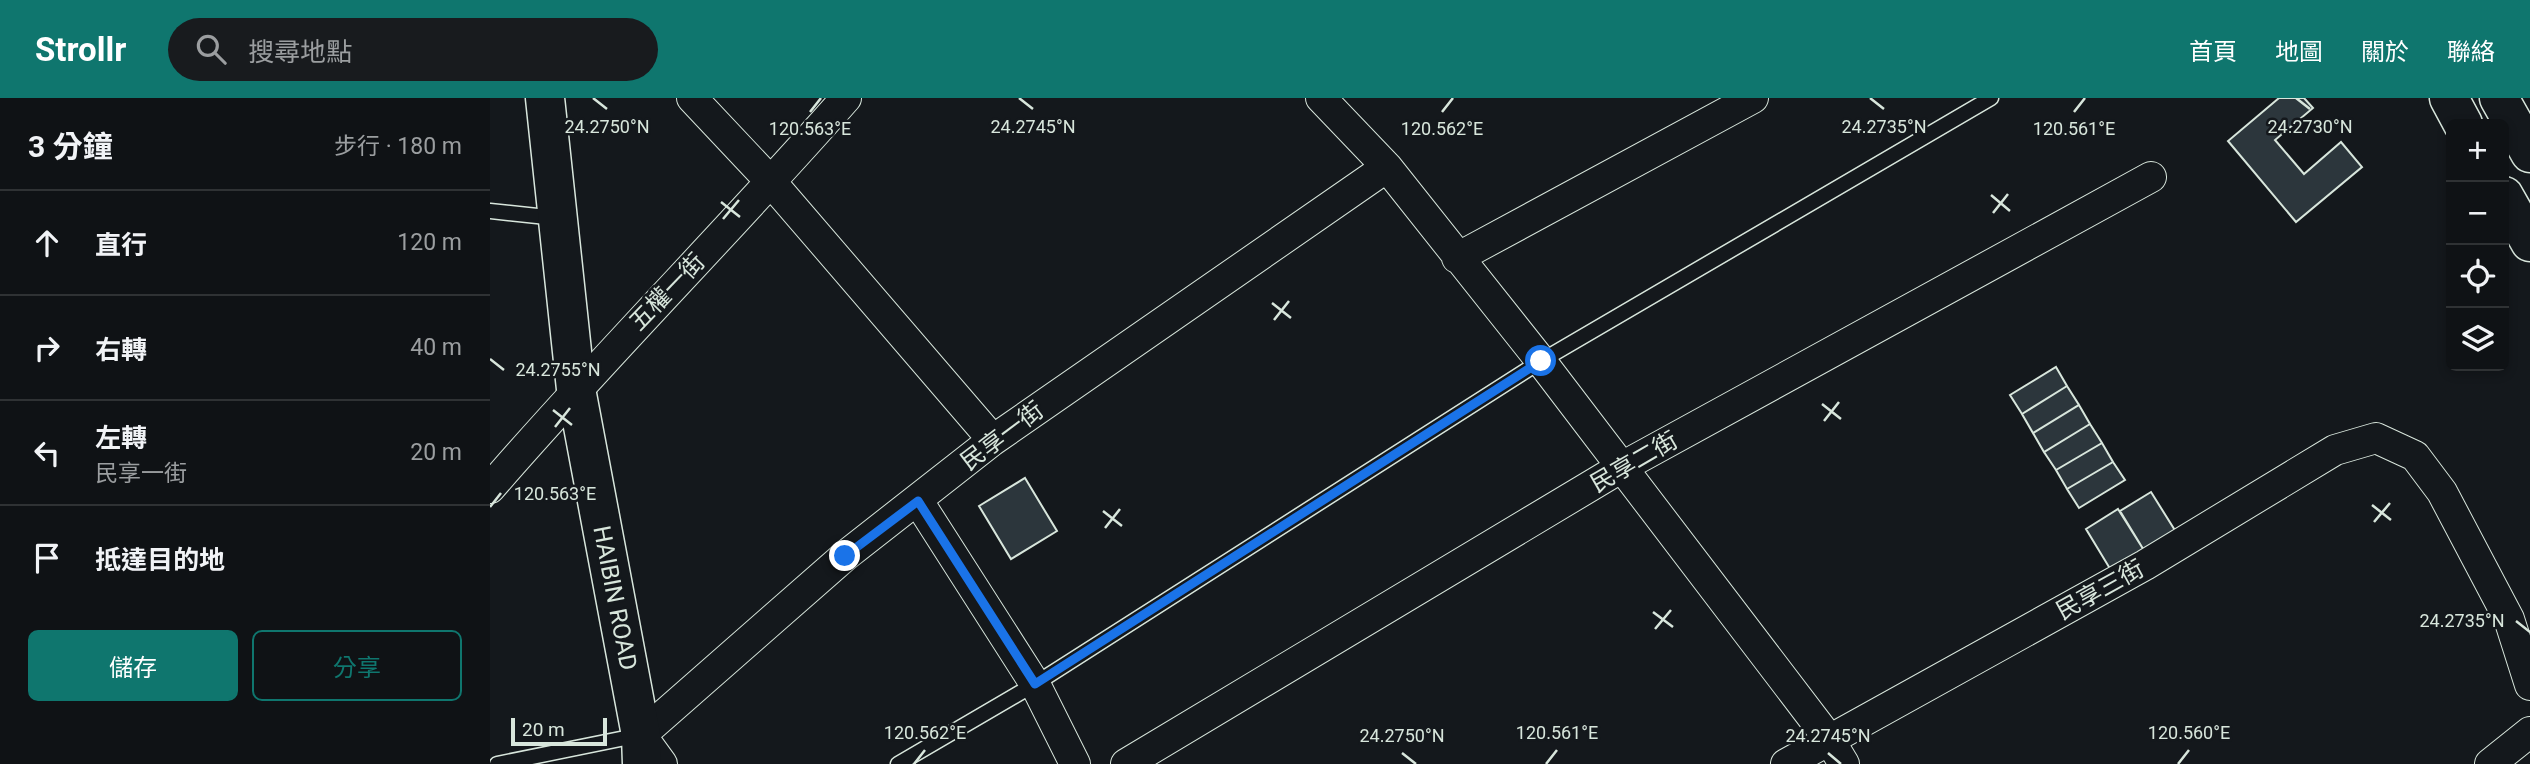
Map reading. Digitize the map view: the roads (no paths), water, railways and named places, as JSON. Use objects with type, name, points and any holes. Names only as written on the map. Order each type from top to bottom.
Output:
[{"type":"street","name":"HAIBIN ROAD","points":[[545,98],[576,389],[648,754]]},
{"type":"street","points":[[692,98],[772,183],[993,440]]},
{"type":"street","name":"五權一街","points":[[490,488],[576,389],[772,183],[846,98]]},
{"type":"street","points":[[1321,98],[1387,167],[1541,361],[1836,752]]},
{"type":"street","points":[[1457,258],[1753,98]]},
{"type":"street","points":[[2449,98],[2460,119]]},
{"type":"street","points":[[2499,98],[2530,153]]},
{"type":"street","name":"民享一街","points":[[648,754],[845,556],[993,440],[1387,167]]},
{"type":"street","name":"民享二街","points":[[1126,764],[1622,467],[2151,177]]},
{"type":"street","points":[[2509,205],[2530,242]]},
{"type":"street","name":"民享三街","points":[[1786,764],[1836,752],[2335,450],[2376,438],[2415,456],[2442,492],[2509,619],[2530,685]]},
{"type":"street","points":[[918,501],[1035,684],[1075,764]]},
{"type":"street","points":[[2490,764],[2530,732]]},
{"type":"lane","points":[[898,764],[1035,684],[1541,361],[1991,98]]},
{"type":"lane","points":[[490,211],[558,218]]},
{"type":"lane","points":[[497,764],[648,754]]}]
